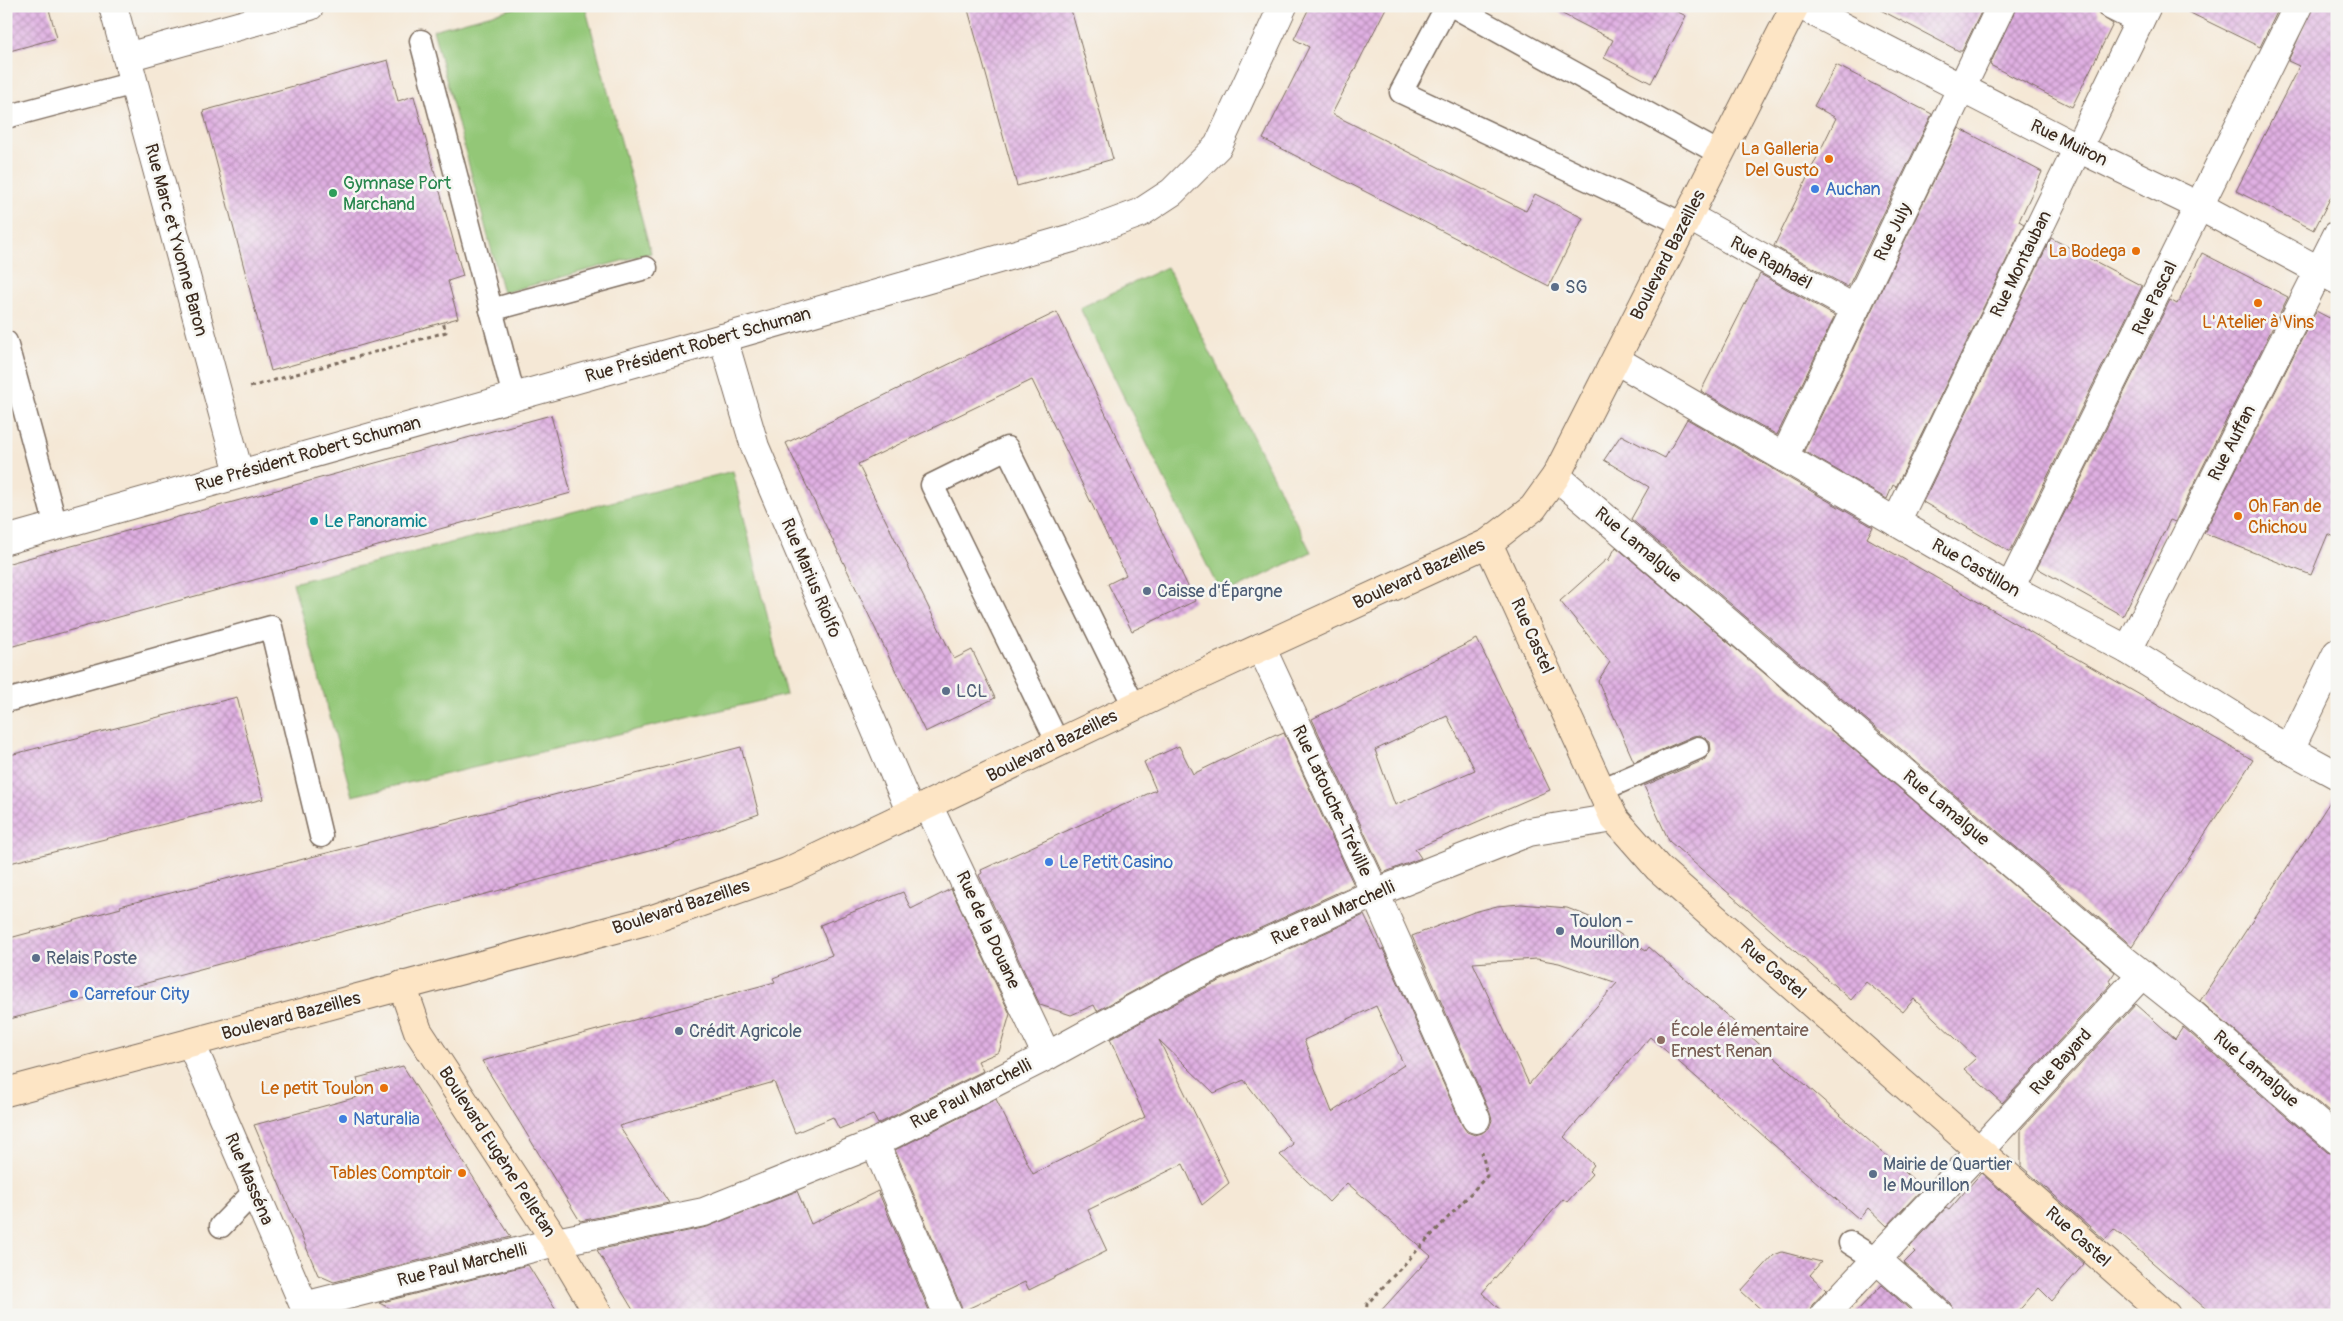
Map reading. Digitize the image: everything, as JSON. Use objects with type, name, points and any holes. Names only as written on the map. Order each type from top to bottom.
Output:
[{"type":"main road","name":"Boulevard Bazeilles","points":[[6,1092],[654,919],[787,872],[1134,706],[1488,543],[1533,508],[1556,476],[1795,6]]},
{"type":"main road","name":"Rue Castel","points":[[1488,543],[1614,818],[1658,868],[2166,1315]]},
{"type":"main road","name":"Boulevard Eugène Pelletan","points":[[402,985],[418,1031],[556,1242],[599,1315]]},
{"type":"street","name":"Rue Marc et Yvonne Baron","points":[[113,6],[239,473]]},
{"type":"street","points":[[127,57],[310,6]]},
{"type":"street","name":"Rue Président Robert Schuman","points":[[6,540],[1072,238],[1140,213],[1172,192],[1218,146],[1283,6]]},
{"type":"street","name":"Rue Muiron","points":[[1802,6],[2078,148],[2199,206],[2328,275]]},
{"type":"street","name":"Rue July","points":[[1784,457],[2001,6]]},
{"type":"street","points":[[2112,6],[2143,13]]},
{"type":"street","name":"Rue Pascal","points":[[2010,588],[2298,6]]},
{"type":"street","name":"Rue Montauban","points":[[1896,522],[2143,13]]},
{"type":"street","name":"Rue Raphaël","points":[[1686,220],[1855,309]]},
{"type":"street","name":"Rue Auffan","points":[[2128,650],[2328,275],[2337,235]]},
{"type":"street","name":"Rue Marius Riolfo","points":[[723,338],[755,447],[920,809]]},
{"type":"street","name":"Rue Castillon","points":[[1616,360],[2010,588],[2128,650],[2290,749],[2337,775]]},
{"type":"street","name":"Rue Lamalgue","points":[[1556,476],[2142,974],[2191,1013],[2337,1140]]},
{"type":"street","name":"Rue Latouche-Tréville","points":[[1261,647],[1375,893],[1476,1119]]},
{"type":"street","points":[[2290,749],[2337,653]]},
{"type":"street","name":"Rue de la Douane","points":[[920,809],[1047,1056]]},
{"type":"street","name":"Rue Paul Marchelli","points":[[306,1310],[556,1242],[704,1212],[875,1143],[1047,1056],[1195,975],[1375,893],[1529,832],[1614,818]]},
{"type":"street","name":"Rue Bayard","points":[[1824,1315],[1878,1260],[2142,974]]},
{"type":"street","name":"Rue Masséna","points":[[191,1043],[306,1310]]},
{"type":"street","points":[[875,1143],[948,1315]]},
{"type":"street","points":[[1878,1260],[1940,1315]]},
{"type":"lane","points":[[1447,6],[1401,92],[1686,220]]},
{"type":"lane","points":[[1453,6],[1719,153]]},
{"type":"lane","points":[[421,41],[514,397]]},
{"type":"lane","points":[[6,117],[134,83]]},
{"type":"lane","points":[[490,310],[646,268]]},
{"type":"lane","points":[[6,342],[56,526]]},
{"type":"lane","points":[[1058,743],[932,485],[974,464],[1007,448],[1134,706]]},
{"type":"lane","points":[[6,701],[271,627],[321,836]]},
{"type":"lane","points":[[1601,790],[1698,748]]},
{"type":"lane","points":[[221,1226],[255,1191]]},
{"type":"lane","points":[[1850,1243],[1878,1260]]},
{"type":"path","points":[[219,396],[446,332],[443,322]]},
{"type":"path","points":[[1366,1315],[1367,1304],[1487,1176]]},
{"type":"green space","points":[[522,6],[585,6],[651,253],[503,293],[433,30]]},
{"type":"green space","points":[[1167,267],[1311,552],[1222,596],[1080,308]]},
{"type":"green space","points":[[733,471],[786,695],[352,796],[293,583]]},
{"type":"building","points":[[6,6],[48,6],[57,38],[6,52]]},
{"type":"building","points":[[967,6],[1070,6],[1113,159],[1017,186]]},
{"type":"building","points":[[1310,6],[1387,6],[1332,114],[1526,211],[1535,194],[1583,218],[1549,286],[1263,139],[1309,47],[1294,39]]},
{"type":"building","points":[[1547,6],[1666,6],[1686,16],[1651,83],[1604,58],[1613,40]]},
{"type":"building","points":[[1873,6],[1984,6],[1962,51],[1959,51]]},
{"type":"building","points":[[2016,6],[2096,6],[2099,15],[2113,24],[2072,107],[1990,65]]},
{"type":"building","points":[[2176,6],[2280,6],[2260,47]]},
{"type":"building","points":[[2313,6],[2337,6],[2337,185],[2314,230],[2236,191],[2299,66],[2288,61]]},
{"type":"building","name":"Gymnase Port Marchand","points":[[388,60],[398,101],[414,96],[463,276],[448,281],[458,318],[271,371],[203,111]]},
{"type":"building","points":[[1836,65],[1932,114],[1848,287],[1774,246],[1836,118],[1814,106]]},
{"type":"building","points":[[1959,128],[2042,172],[2019,221],[2024,224],[1896,487],[1893,485],[1887,499],[1804,451]]},
{"type":"building","points":[[2051,238],[2142,286],[2010,552],[1923,502]]},
{"type":"building","points":[[2202,253],[2288,297],[2175,522],[2170,520],[2123,616],[2037,568],[2170,300],[2177,304]]},
{"type":"building","points":[[1760,274],[1835,316],[1777,435],[1701,391]]},
{"type":"building","points":[[2316,311],[2337,322],[2337,538],[2328,534],[2311,575],[2204,533]]},
{"type":"building","points":[[1057,312],[1195,601],[1132,631],[1108,584],[1126,575],[1032,380],[858,464],[954,659],[972,650],[995,698],[925,732],[786,443]]},
{"type":"building","name":"Le Panoramic","points":[[551,415],[571,493],[6,648],[6,564]]},
{"type":"building","points":[[1687,419],[1873,527],[1867,538],[2253,760],[2132,946],[1631,519],[1649,487],[1604,460],[1621,435],[1665,458]]},
{"type":"building","points":[[1616,547],[2115,972],[2109,981],[2112,983],[2002,1103],[1964,1069],[1976,1058],[1914,999],[1903,1012],[1866,982],[1851,1000],[1669,841],[1644,786],[1704,760],[1711,750],[1710,742],[1700,735],[1693,736],[1634,762],[1598,681],[1610,662],[1560,601],[1607,559],[1608,561]]},
{"type":"building","points":[[1477,639],[1550,790],[1415,849],[1421,858],[1383,873],[1312,719]],"holes":[[[1447,716],[1475,770],[1395,805],[1375,750]]]},
{"type":"building","points":[[237,697],[263,799],[6,864],[6,756]]},
{"type":"building","points":[[1284,733],[1354,885],[1189,961],[1097,1011],[1094,1005],[1071,1015],[1040,1005],[979,875],[982,873],[981,870],[1156,790],[1144,762],[1179,746],[1193,774],[1276,734],[1277,736]]},
{"type":"building","points":[[741,747],[759,814],[668,846],[6,1020],[6,939],[121,908],[120,906]]},
{"type":"building","points":[[2337,791],[2337,1119],[2200,1001]]},
{"type":"building","points":[[951,889],[1010,1014],[999,1052],[978,1061],[983,1071],[878,1124],[873,1115],[839,1129],[833,1117],[795,1133],[774,1082],[619,1126],[669,1203],[580,1221],[482,1061],[775,982],[773,978],[832,955],[820,925],[903,892],[911,909]]},
{"type":"building","points":[[1521,904],[1567,908],[1603,923],[1646,951],[1649,947],[1923,1188],[1887,1226],[1868,1208],[1859,1219],[1650,1037],[1564,1137],[1594,1165],[1589,1171],[1592,1174],[1567,1202],[1563,1199],[1482,1293],[1506,1315],[1377,1315],[1431,1256],[1347,1183],[1329,1202],[1280,1155],[1293,1144],[1244,1080],[1214,1093],[1159,1040],[1229,1183],[1202,1205],[1183,1164],[1088,1210],[1107,1251],[1029,1290],[1025,1282],[963,1311],[895,1150],[996,1099],[1033,1174],[1145,1117],[1110,1039],[1202,989],[1364,915],[1381,950],[1383,949],[1462,1125],[1467,1132],[1475,1135],[1489,1128],[1492,1120],[1490,1113],[1412,936],[1474,912],[1497,906]],"holes":[[[1537,959],[1559,963],[1617,983],[1529,1084],[1473,963]],[[1376,1006],[1404,1065],[1332,1112],[1304,1040]]]},
{"type":"building","points":[[2136,1004],[2175,1039],[2183,1027],[2327,1152],[2337,1155],[2337,1315],[2213,1315],[2114,1229],[2105,1240],[2021,1166],[2021,1129]]},
{"type":"building","points":[[403,1066],[511,1237],[334,1282],[318,1275],[254,1125],[361,1096],[357,1078]]},
{"type":"building","points":[[1981,1173],[2084,1264],[2052,1301],[2039,1288],[2015,1315],[1955,1315],[1950,1303],[1904,1263],[1915,1252],[1910,1247],[1946,1208],[1949,1210]]},
{"type":"building","points":[[797,1191],[811,1224],[878,1191],[931,1315],[636,1315],[597,1250],[707,1227]]},
{"type":"building","points":[[1782,1252],[1821,1262],[1810,1275],[1826,1290],[1812,1305],[1809,1315],[1767,1315],[1741,1291],[1774,1255]]},
{"type":"building","points":[[528,1265],[559,1315],[404,1315],[379,1303]]},
{"type":"building","points":[[1882,1285],[1916,1315],[1853,1315]]},
{"type":"place","name":"La Galleria Del Gusto","points":[[1829,159]]},
{"type":"place","name":"Auchan","points":[[1815,189]]},
{"type":"place","name":"Gymnase Port Marchand","points":[[333,193]]},
{"type":"place","name":"La Bodega","points":[[2136,251]]},
{"type":"place","name":"SG","points":[[1555,287]]},
{"type":"place","name":"L'Atelier à Vins","points":[[2258,303]]},
{"type":"place","name":"Oh Fan de Chichou","points":[[2238,516]]},
{"type":"place","name":"Le Panoramic","points":[[314,521]]},
{"type":"place","name":"Caisse d'Épargne","points":[[1147,591]]},
{"type":"place","name":"LCL","points":[[946,691]]},
{"type":"place","name":"Le Petit Casino","points":[[1049,862]]},
{"type":"place","name":"Toulon - Mourillon","points":[[1560,931]]},
{"type":"place","name":"Relais Poste","points":[[36,958]]},
{"type":"place","name":"Carrefour City","points":[[74,994]]},
{"type":"place","name":"Crédit Agricole","points":[[679,1031]]},
{"type":"place","name":"École élémentaire Ernest Renan","points":[[1661,1040]]},
{"type":"place","name":"Le petit Toulon","points":[[384,1088]]},
{"type":"place","name":"Naturalia","points":[[343,1119]]},
{"type":"place","name":"Tables Comptoir","points":[[462,1173]]},
{"type":"place","name":"Mairie de Quartier le Mourillon","points":[[1873,1174]]}]
